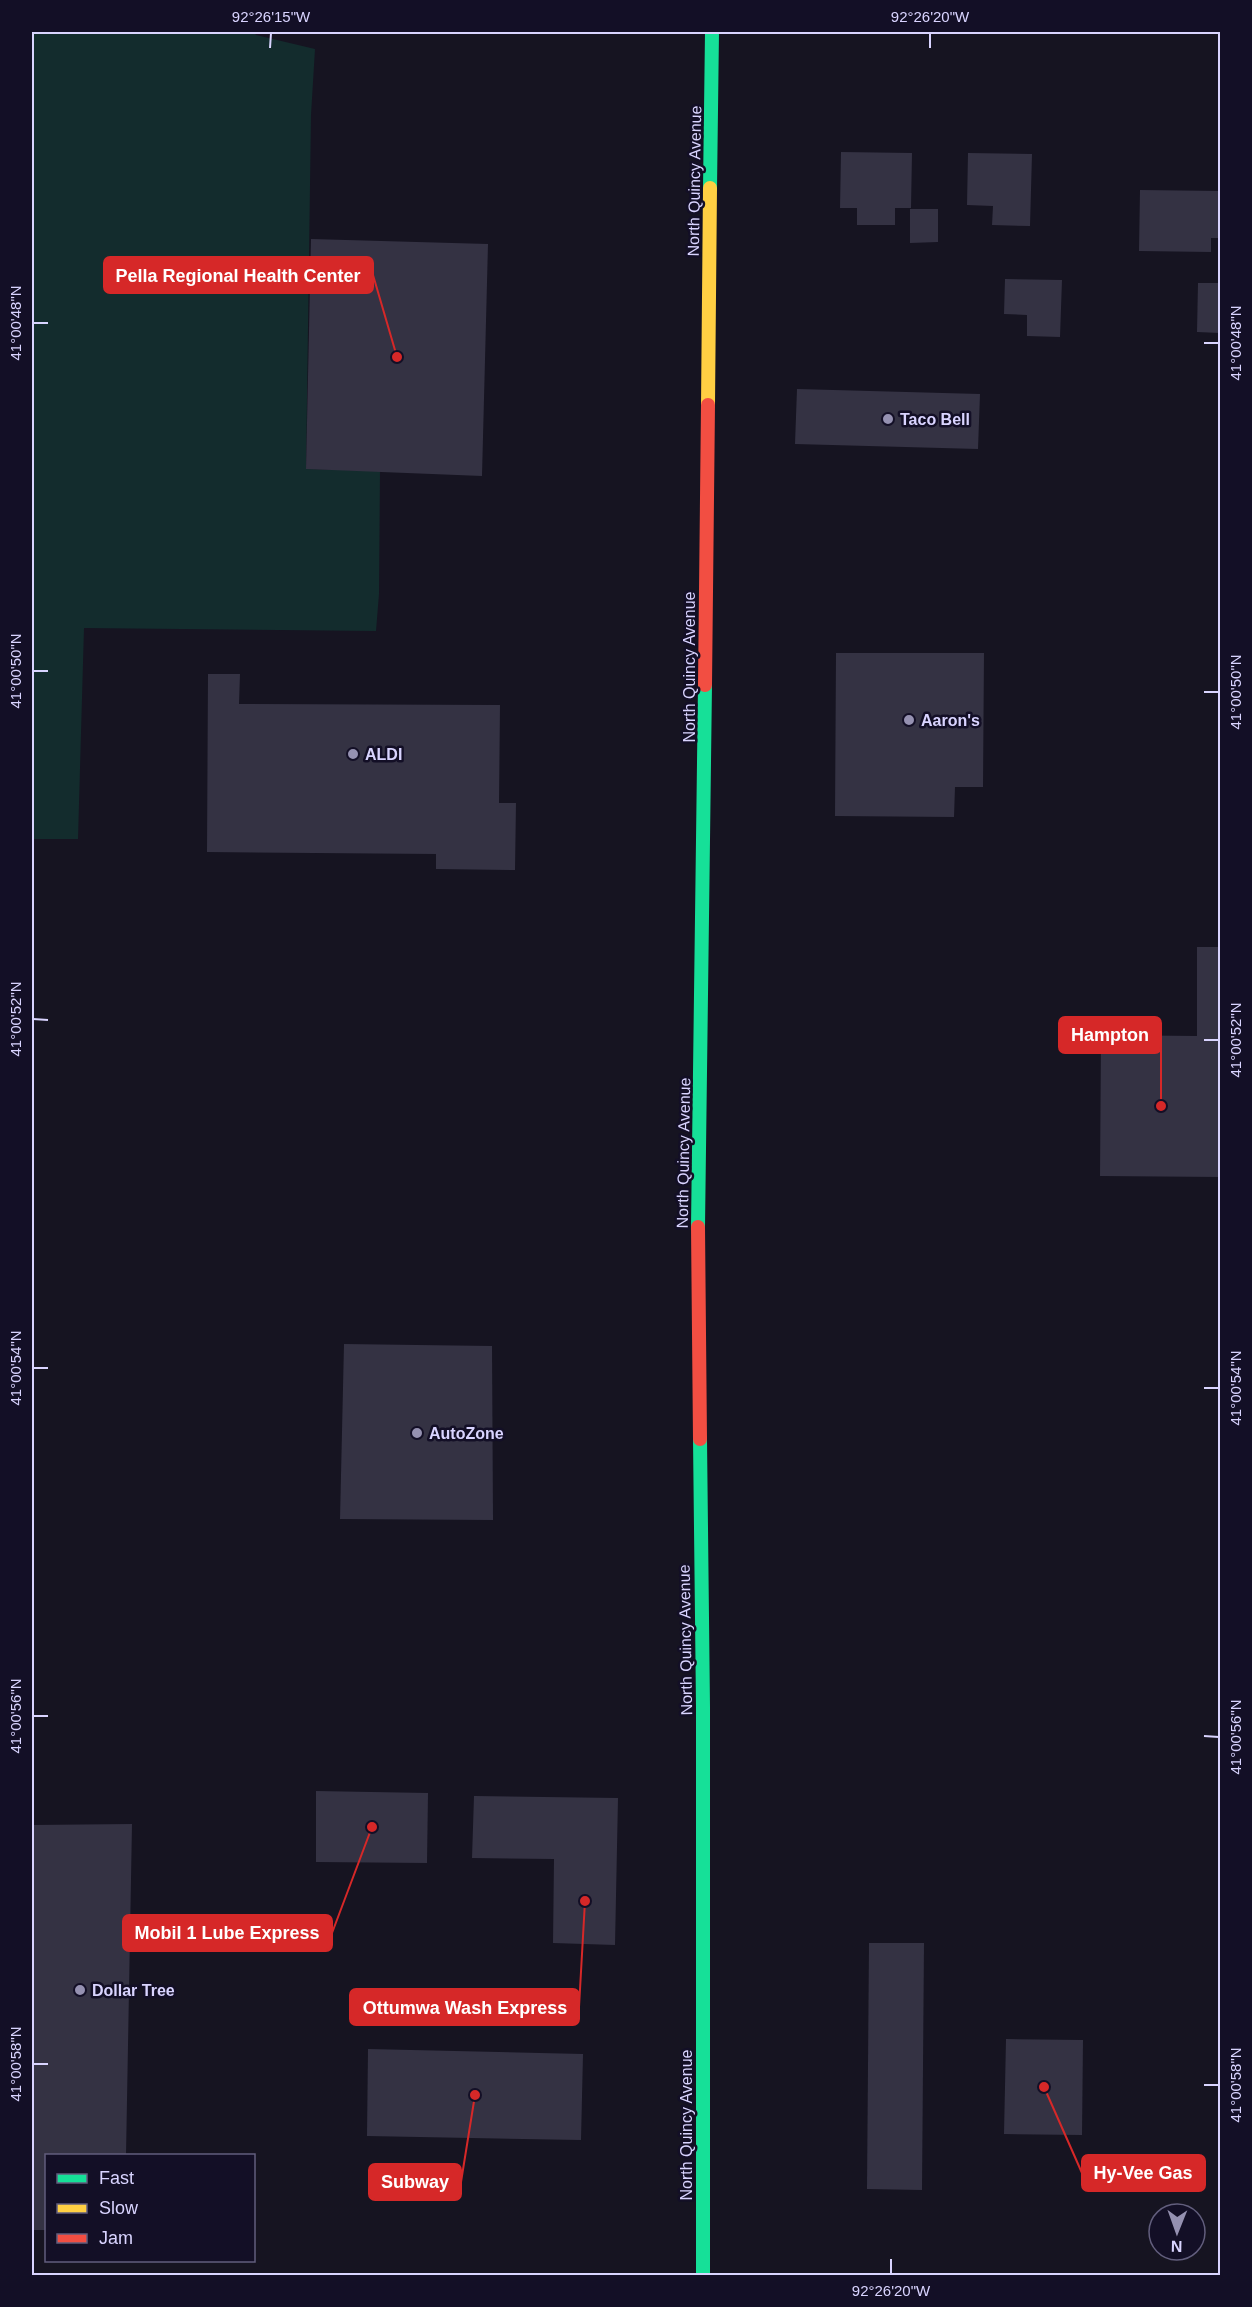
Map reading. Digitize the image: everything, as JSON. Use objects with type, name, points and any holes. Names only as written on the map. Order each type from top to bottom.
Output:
[{"type":"main road","name":"North Quincy Avenue","points":[[703,2276],[702,1695],[698,1254],[712,32]]},
{"type":"green space","points":[[32,32],[254,32],[256,35],[315,49],[311,115],[306,469],[380,471],[379,594],[376,631],[84,628],[78,839],[32,839]]},
{"type":"building","points":[[841,152],[912,153],[911,208],[895,208],[895,225],[857,225],[857,208],[840,208]]},
{"type":"building","points":[[968,153],[1032,154],[1030,226],[992,225],[993,206],[967,205]]},
{"type":"building","points":[[1140,190],[1220,191],[1220,238],[1211,238],[1211,252],[1139,251]]},
{"type":"building","points":[[910,209],[938,209],[938,242],[910,243]]},
{"type":"building","points":[[311,239],[488,244],[482,476],[306,469]]},
{"type":"building","points":[[1005,279],[1062,280],[1060,337],[1027,336],[1027,315],[1004,314]]},
{"type":"building","points":[[1198,283],[1220,283],[1220,333],[1197,332]]},
{"type":"building","name":"Taco Bell","points":[[797,389],[980,394],[978,449],[795,444]]},
{"type":"building","name":"Aaron's","points":[[836,653],[984,653],[983,787],[955,787],[954,817],[835,816]]},
{"type":"building","name":"ALDI","points":[[208,674],[240,674],[239,704],[500,705],[499,803],[516,803],[515,870],[436,869],[436,854],[207,852]]},
{"type":"building","points":[[1197,947],[1220,947],[1220,1177],[1100,1176],[1101,1035],[1197,1036]]},
{"type":"building","name":"AutoZone","points":[[344,1344],[492,1346],[493,1520],[340,1519]]},
{"type":"building","points":[[316,1791],[428,1793],[427,1863],[316,1862]]},
{"type":"building","points":[[474,1796],[618,1798],[615,1945],[553,1943],[554,1859],[472,1858]]},
{"type":"building","name":"Dollar Tree","points":[[132,1824],[126,2154],[45,2154],[45,2230],[32,2230],[32,1825]]},
{"type":"building","points":[[869,1943],[924,1943],[922,2190],[867,2189]]},
{"type":"building","points":[[1006,2039],[1083,2040],[1082,2135],[1004,2134]]},
{"type":"building","points":[[368,2049],[583,2054],[581,2140],[367,2136]]},
{"type":"traffic: fast","points":[[710,188],[712,32]]},
{"type":"traffic: fast","points":[[698,1227],[705,685]]},
{"type":"traffic: fast","points":[[700,1439],[703,1707],[703,2276]]},
{"type":"traffic: slow","points":[[708,405],[710,188]]},
{"type":"traffic: jam","points":[[705,685],[708,405]]},
{"type":"traffic: jam","points":[[698,1227],[700,1439]]},
{"type":"place","name":"Pella Regional Health Center","points":[[397,357]]},
{"type":"place","name":"Taco Bell","points":[[888,419]]},
{"type":"place","name":"Aaron's","points":[[909,720]]},
{"type":"place","name":"ALDI","points":[[353,754]]},
{"type":"place","name":"Hampton","points":[[1161,1106]]},
{"type":"place","name":"AutoZone","points":[[417,1433]]},
{"type":"place","name":"Mobil 1 Lube Express","points":[[372,1827]]},
{"type":"place","name":"Ottumwa Wash Express","points":[[585,1901]]},
{"type":"place","name":"Dollar Tree","points":[[80,1990]]},
{"type":"place","name":"Hy-Vee Gas","points":[[1044,2087]]},
{"type":"place","name":"Subway","points":[[475,2095]]}]
